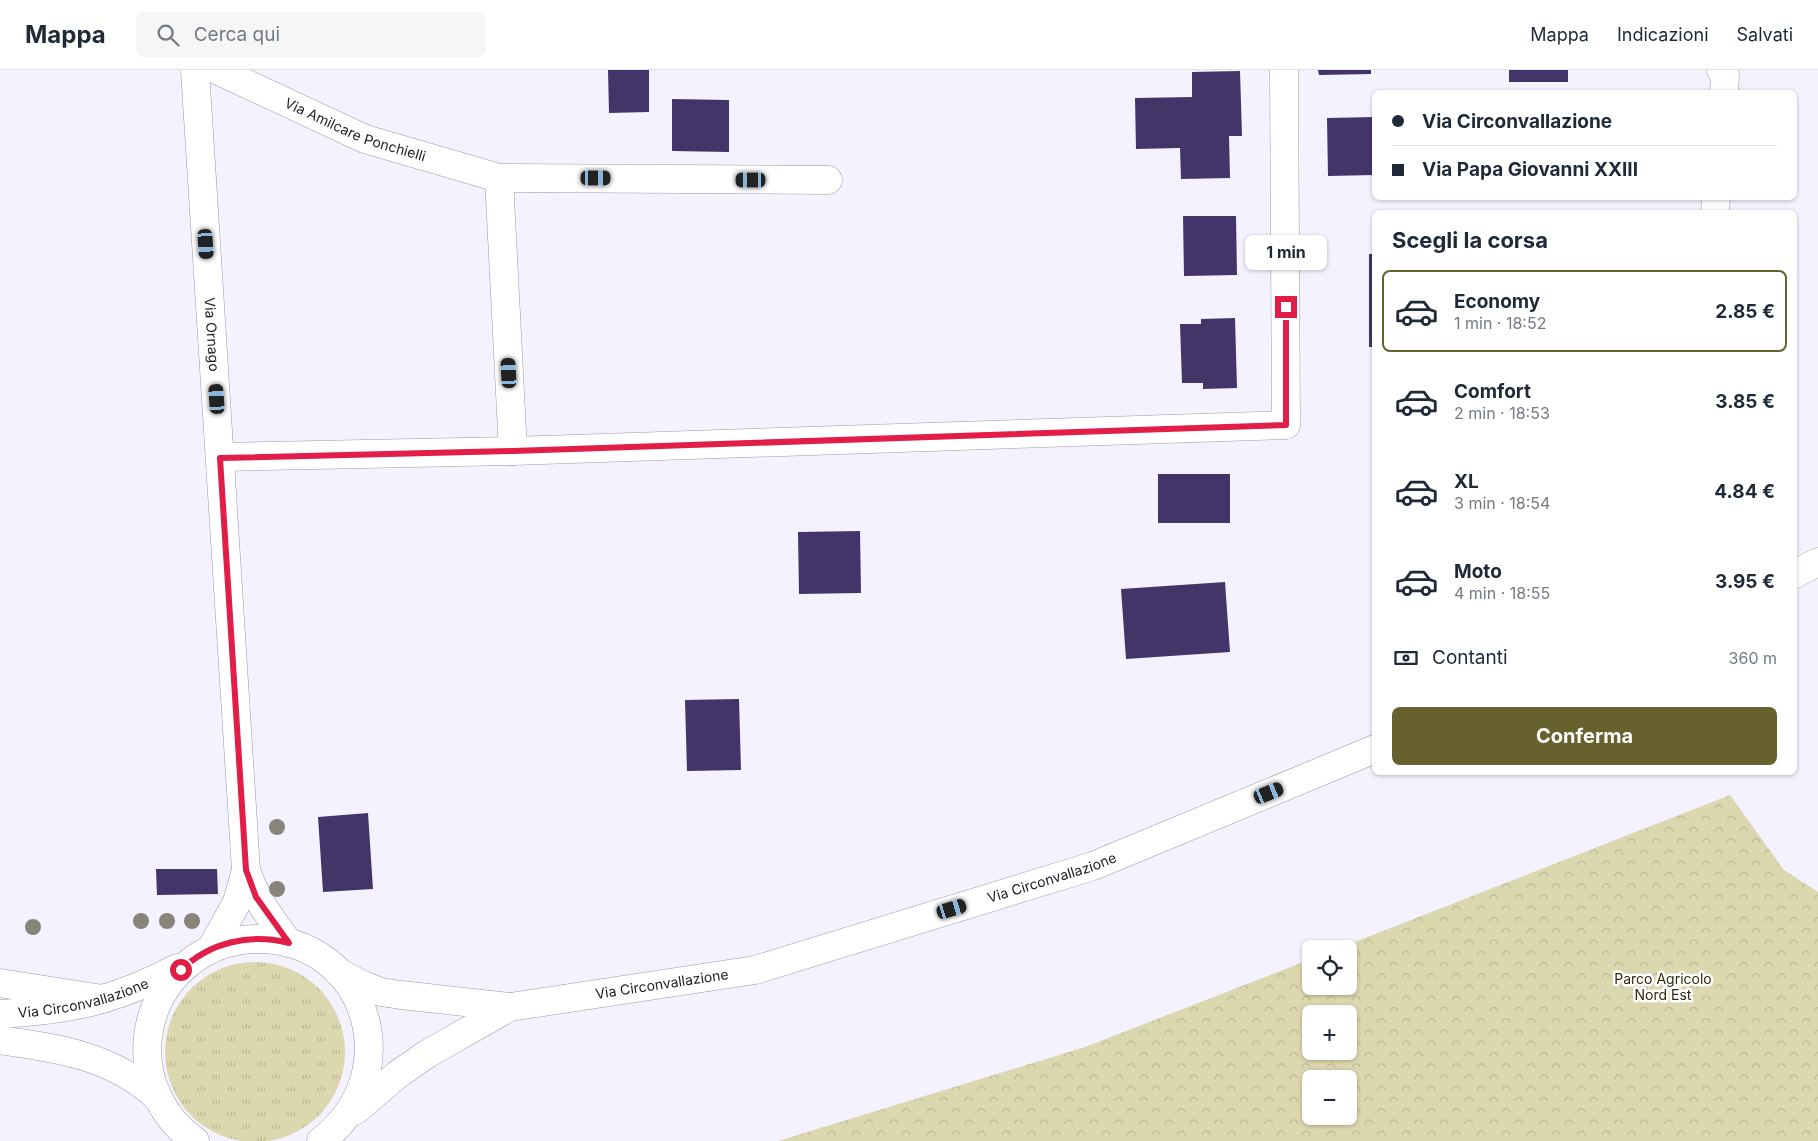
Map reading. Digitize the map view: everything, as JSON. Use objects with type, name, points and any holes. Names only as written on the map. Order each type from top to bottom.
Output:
[{"type":"street","name":"Via Ornago","points":[[195,70],[246,870],[256,897],[289,943]]},
{"type":"street","name":"Via Amilcare Ponchielli","points":[[217,70],[365,139],[499,178],[828,180]]},
{"type":"street","points":[[220,458],[513,451],[1286,425],[1284,70]]},
{"type":"street","points":[[1721,70],[1725,76],[1724,90]]},
{"type":"street","points":[[499,178],[513,451]]},
{"type":"street","name":"Via Circonvallazione","points":[[0,1014],[56,1010],[104,1000],[145,985],[232,941],[249,939],[272,939],[289,943],[317,955],[338,972],[356,982],[381,992],[401,996],[510,1007],[755,970],[1094,866],[1372,750]]},
{"type":"street","name":"Via Ornago","points":[[200,956],[237,902],[246,870]]},
{"type":"street","name":"Via Circonvallazione","points":[[192,1140],[170,1118],[158,1098],[148,1064],[147,1042],[154,1010],[162,993],[173,978],[200,956]]},
{"type":"street","name":"Via Circonvallazione","points":[[329,1135],[355,1104],[364,1085],[370,1043],[367,1025],[360,1004],[354,992],[338,972]]},
{"type":"street","points":[[0,983],[104,1000]]},
{"type":"street","name":"Via Circonvallazione","points":[[329,1135],[410,1066],[434,1050],[510,1007]]},
{"type":"street","name":"Via Circonvallazione","points":[[0,1040],[62,1050],[97,1060],[131,1077],[158,1098]]},
{"type":"green space","name":"Parco Agricolo Nord Est","points":[[1730,795],[1784,870],[1818,892],[1818,1141],[778,1141],[1085,1047],[1302,963],[1302,995],[1357,995],[1357,941]]},
{"type":"green space","points":[[264,962],[273,963],[298,972],[319,988],[335,1009],[344,1034],[344,1070],[335,1095],[319,1116],[298,1132],[290,1135],[273,1141],[246,1142],[237,1141],[212,1132],[185,1109],[175,1095],[166,1070],[165,1043],[166,1034],[175,1009],[198,982],[212,972],[237,963]]},
{"type":"building","points":[[608,70],[649,70],[649,112],[609,113]]},
{"type":"building","points":[[1318,70],[1371,70],[1371,74],[1319,75]]},
{"type":"building","points":[[1509,70],[1568,70],[1568,82],[1509,82]]},
{"type":"building","points":[[1240,71],[1242,136],[1229,136],[1230,178],[1181,179],[1180,148],[1136,149],[1135,98],[1192,97],[1192,72]]},
{"type":"building","points":[[672,99],[729,100],[729,152],[672,151]]},
{"type":"building","points":[[1372,117],[1372,175],[1328,176],[1327,118]]},
{"type":"building","points":[[1183,216],[1236,216],[1237,275],[1184,276]]},
{"type":"building","points":[[1369,254],[1372,254],[1372,347],[1369,347]]},
{"type":"building","points":[[1235,318],[1237,388],[1203,389],[1203,383],[1182,383],[1180,324],[1201,324],[1201,319]]},
{"type":"building","points":[[1158,474],[1230,474],[1230,523],[1158,523]]},
{"type":"building","points":[[860,531],[861,593],[799,594],[798,532]]},
{"type":"building","points":[[1225,582],[1230,652],[1126,659],[1121,589]]},
{"type":"building","points":[[739,699],[741,770],[687,771],[685,700]]},
{"type":"building","points":[[368,813],[373,889],[323,892],[318,817]]},
{"type":"building","points":[[156,869],[217,869],[218,894],[157,895]]},
{"type":"route","points":[[181,970],[206,951],[232,941],[268,939],[289,943],[256,897],[246,870],[220,458],[513,451],[1286,425],[1286,307]]}]
